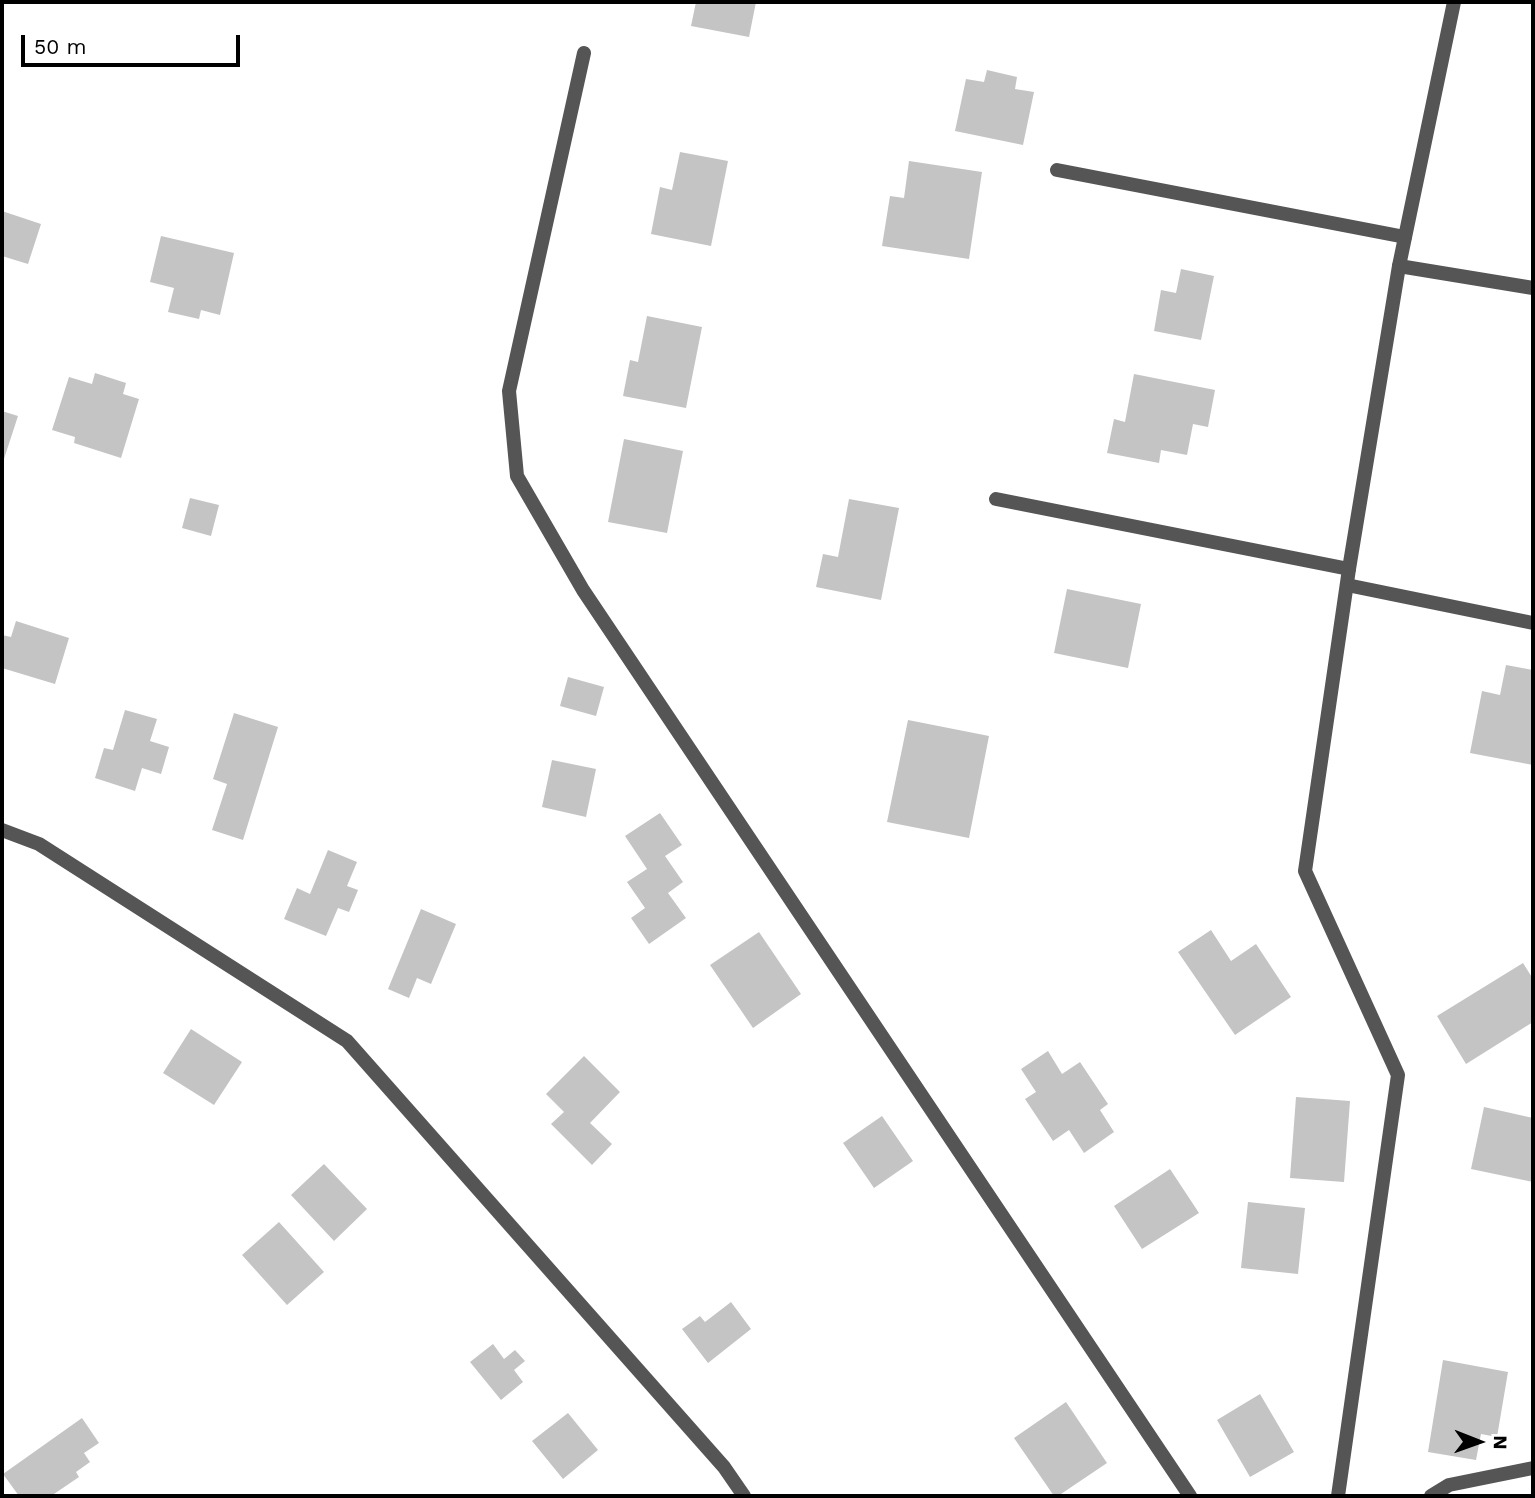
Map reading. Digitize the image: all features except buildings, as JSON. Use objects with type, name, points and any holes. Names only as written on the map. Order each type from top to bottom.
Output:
[{"type":"street","points":[[1339,1496],[1398,1075],[1305,871],[1349,569],[1399,266],[1454,2]]},
{"type":"street","points":[[584,53],[509,391],[517,476],[583,590],[1190,1496]]},
{"type":"street","points":[[1057,170],[1405,237]]},
{"type":"street","points":[[1399,266],[1533,288]]},
{"type":"street","points":[[996,499],[1349,569]]},
{"type":"street","points":[[1347,585],[1533,623]]},
{"type":"street","points":[[2,830],[39,844],[347,1041],[724,1467],[744,1496]]},
{"type":"street","points":[[1432,1496],[1449,1485],[1533,1468]]}]
